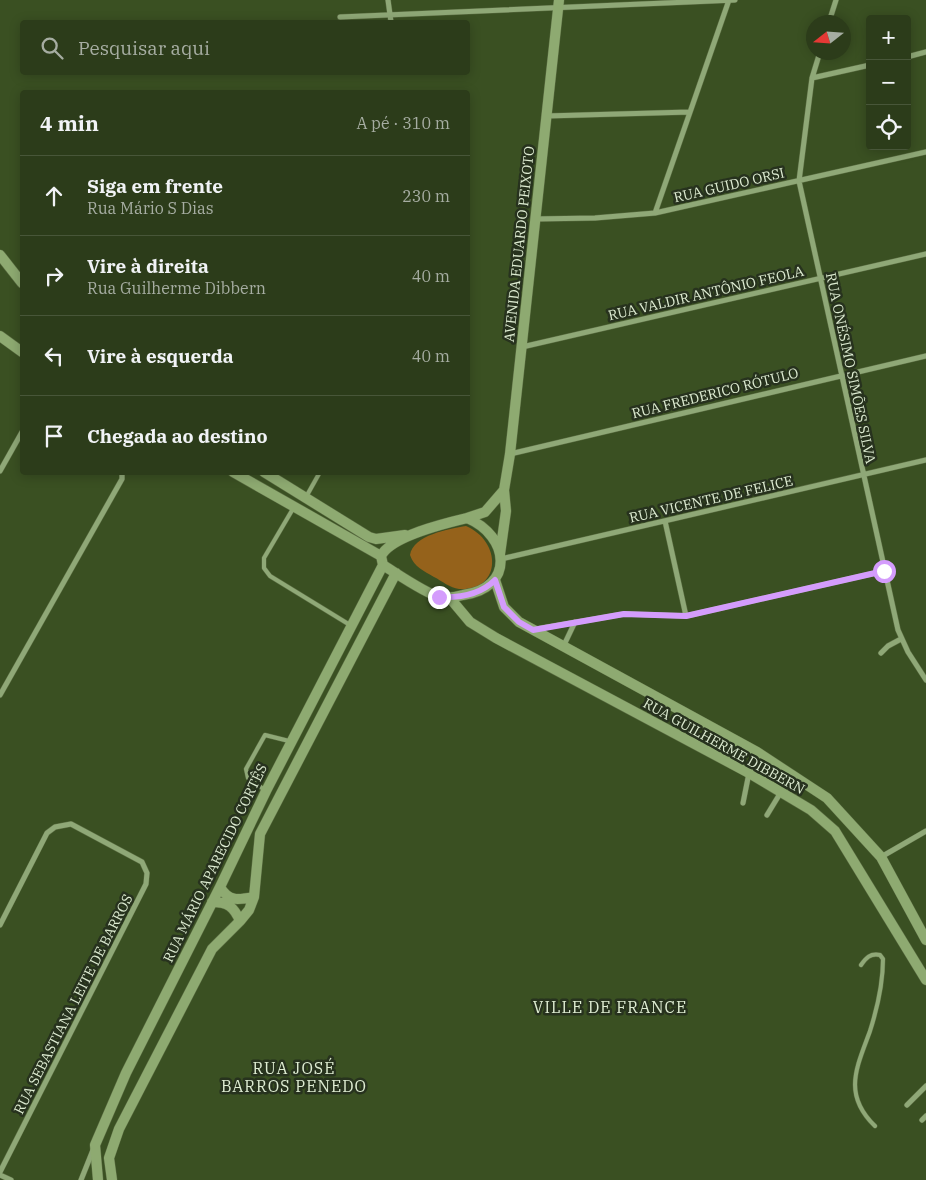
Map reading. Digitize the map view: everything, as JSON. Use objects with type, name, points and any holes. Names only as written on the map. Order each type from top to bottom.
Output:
[{"type":"street","points":[[388,0],[391,20]]},
{"type":"street","points":[[655,213],[729,0]]},
{"type":"street","points":[[340,17],[559,3],[735,0]]},
{"type":"street","points":[[831,15],[836,0]]},
{"type":"street","name":"AVENIDA EDUARDO PEIXOTO","points":[[501,556],[506,511],[504,490],[522,348],[534,219],[559,3]]},
{"type":"street","points":[[911,56],[926,52]]},
{"type":"street","name":"RUA ONÉSIMO SIMÕES SILVA","points":[[818,60],[812,78],[799,180],[884,571],[902,639],[926,680]]},
{"type":"street","points":[[812,78],[866,66]]},
{"type":"street","points":[[546,116],[690,112]]},
{"type":"street","name":"RUA GUIDO ORSI","points":[[534,219],[595,218],[655,213],[926,152]]},
{"type":"street","name":"RUA VALDIR ANTÔNIO FEOLA","points":[[522,348],[926,254]]},
{"type":"street","points":[[0,255],[20,280]]},
{"type":"street","points":[[0,336],[20,351]]},
{"type":"street","name":"RUA FREDERICO RÓTULO","points":[[510,454],[842,374],[926,356]]},
{"type":"street","points":[[0,471],[20,436]]},
{"type":"street","name":"RUA VICENTE DE FELICE","points":[[501,556],[665,521],[926,460]]},
{"type":"street","points":[[0,695],[122,479],[122,475]]},
{"type":"street","points":[[238,475],[294,506],[382,561],[396,573],[439,597],[479,592],[495,580],[499,572],[501,556],[497,542],[489,531],[467,518]]},
{"type":"street","points":[[269,475],[376,539],[416,533],[485,512],[504,490]]},
{"type":"street","points":[[665,521],[686,616]]},
{"type":"street","points":[[382,561],[389,546],[416,533]]},
{"type":"street","name":"RUA MÁRIO APARECIDO CORTÊS","points":[[98,1180],[96,1145],[126,1073],[382,561]]},
{"type":"street","points":[[533,630],[624,614],[686,616],[884,571]]},
{"type":"street","name":"RUA MÁRIO APARECIDO CORTÊS","points":[[112,1180],[109,1158],[119,1129],[212,949],[240,922],[254,897],[260,834],[396,573]]},
{"type":"street","name":"RUA GUILHERME DIBBERN","points":[[495,580],[504,607],[519,622],[564,645],[788,771],[827,798],[881,857],[926,940]]},
{"type":"street","name":"RUA GUILHERME DIBBERN","points":[[449,597],[470,622],[496,638],[749,773],[811,810],[835,831],[926,980]]},
{"type":"street","points":[[564,645],[575,622]]},
{"type":"street","points":[[881,653],[888,646],[902,639]]},
{"type":"street","points":[[743,803],[749,773]]},
{"type":"street","points":[[767,815],[782,792]]},
{"type":"street","name":"RUA SEBASTIANA LEITE DE BARROS","points":[[0,925],[47,833],[54,827],[71,824],[142,862],[147,873],[146,884],[0,1173]]},
{"type":"street","points":[[881,857],[926,831]]},
{"type":"street","points":[[220,887],[225,896],[233,900],[254,897]]},
{"type":"street","points":[[212,902],[229,904],[236,911],[240,922]]},
{"type":"street","points":[[907,1105],[926,1086]]},
{"type":"street","points":[[80,1180],[96,1145]]},
{"type":"street","points":[[0,1173],[11,1180]]},
{"type":"lane","points":[[306,497],[318,475]]},
{"type":"lane","points":[[294,506],[264,558],[264,568],[270,576],[350,625]]},
{"type":"lane","points":[[266,791],[248,778],[246,769],[265,736],[292,741]]},
{"type":"lane","points":[[861,966],[867,958],[874,954],[880,955],[883,959],[875,1010],[858,1059],[854,1084],[863,1112],[875,1126]]},
{"type":"shaded area","points":[[466,526],[478,533],[486,543],[491,554],[492,565],[489,575],[483,583],[473,588],[459,589],[423,571],[414,563],[410,555],[418,542],[433,534]]},
{"type":"district","name":"VILLE DE FRANCE","points":[[610,1007]]},
{"type":"district","name":"RUA JOSÉ BARROS PENEDO","points":[[294,1077]]},
{"type":"route","points":[[439,597],[479,592],[495,580],[498,594],[504,607],[519,622],[533,630],[624,614],[686,616],[884,571]]}]
